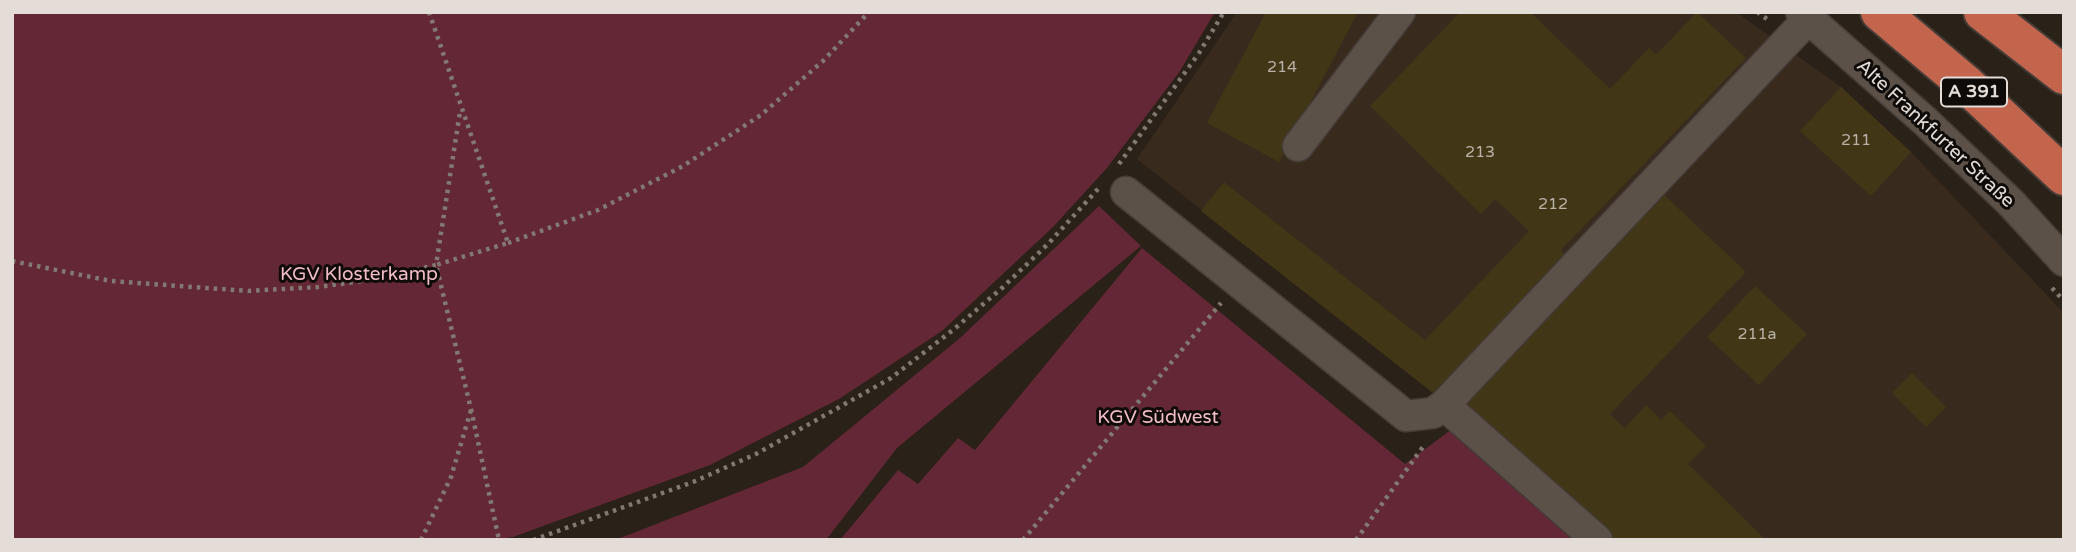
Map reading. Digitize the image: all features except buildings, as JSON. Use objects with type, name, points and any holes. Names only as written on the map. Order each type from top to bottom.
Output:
[{"type":"highway","name":"A 391","points":[[1880,12],[1967,85],[2064,176]]},
{"type":"highway","points":[[1983,12],[2064,75]]},
{"type":"street","points":[[1298,146],[1400,12]]},
{"type":"street","points":[[1114,183],[1406,416],[1438,409],[1805,15]]},
{"type":"street","name":"Alte Frankfurter Straße","points":[[1805,15],[1926,122],[2011,204],[2064,261]]},
{"type":"street","points":[[1438,409],[1597,540]]},
{"type":"path","points":[[429,12],[508,243]]},
{"type":"path","points":[[12,261],[111,281],[248,291],[318,287],[377,279],[436,265],[508,243],[598,210],[683,166],[761,115],[823,61],[869,12]]},
{"type":"path","points":[[533,540],[693,482],[757,454],[891,378],[1002,288],[1114,183],[1224,12]]},
{"type":"path","points":[[461,110],[436,265],[499,540]]},
{"type":"path","points":[[1023,540],[1239,281]]},
{"type":"path","points":[[421,540],[451,477],[471,409]]},
{"type":"path","points":[[1356,540],[1426,443],[1438,409]]},
{"type":"shaded area","points":[[1237,12],[1736,12],[1841,87],[1911,152],[2064,313],[2064,540],[1607,540],[1462,401],[1433,393],[1137,159]]},
{"type":"green space","name":"KGV Klosterkamp","points":[[12,12],[1215,12],[1180,71],[1107,168],[1053,227],[942,331],[839,399],[710,465],[513,537],[494,540],[12,540]]},
{"type":"green space","points":[[1099,206],[1141,246],[897,448],[826,540],[615,540],[803,467],[960,338]]},
{"type":"green space","name":"KGV Südwest","points":[[1142,248],[1405,464],[1452,429],[1589,540],[840,540],[898,470],[918,484],[958,438],[975,450]]}]
